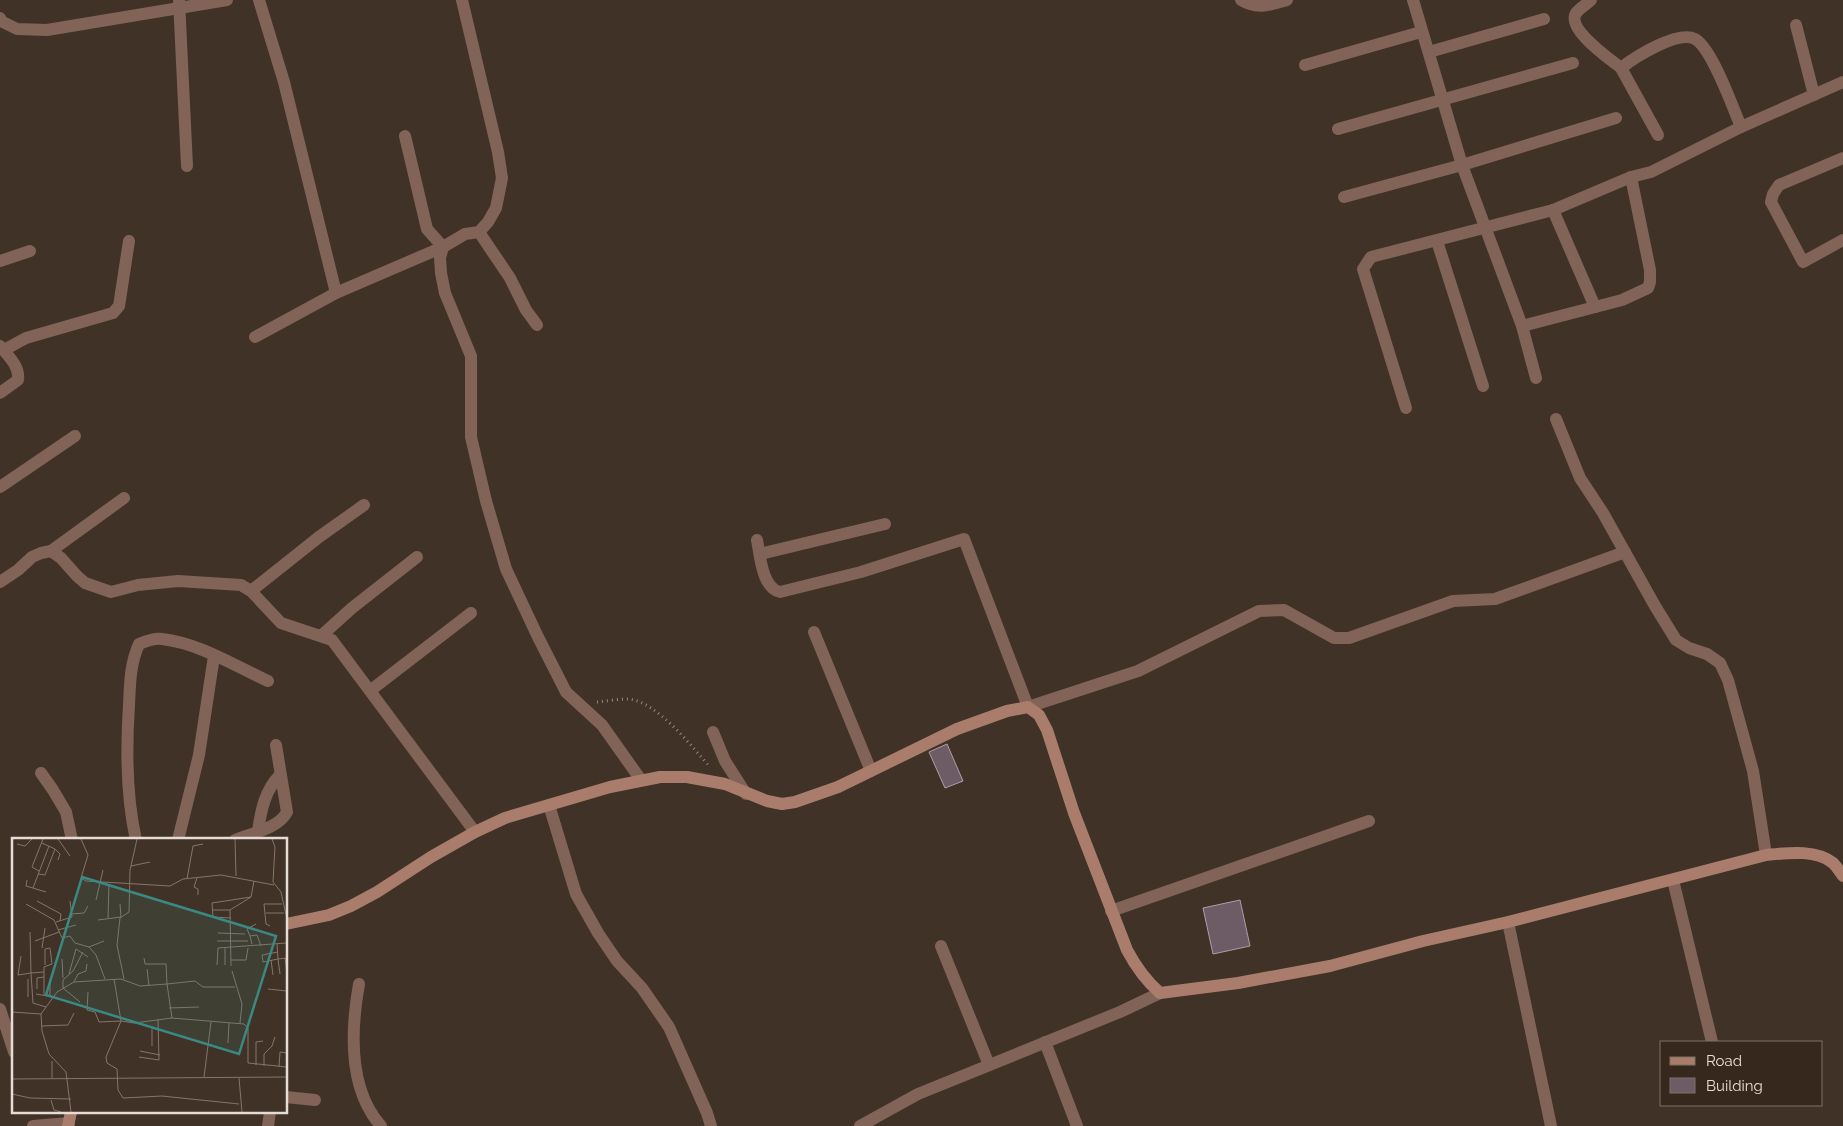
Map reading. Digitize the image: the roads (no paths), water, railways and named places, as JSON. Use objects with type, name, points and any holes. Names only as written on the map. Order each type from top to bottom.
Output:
[{"type":"street","points":[[0,18],[1,21],[17,29],[47,30],[180,4],[227,0]]},
{"type":"street","points":[[259,0],[284,82],[336,293]]},
{"type":"street","points":[[255,337],[336,293],[443,247],[465,234],[479,232],[488,222],[496,208],[502,178],[498,152],[462,0]]},
{"type":"street","points":[[1241,0],[1254,6],[1265,6],[1287,0]]},
{"type":"street","points":[[1413,0],[1462,165],[1522,326],[1536,378]]},
{"type":"street","points":[[1591,0],[1576,13],[1574,20],[1576,27],[1582,35],[1621,68],[1658,135]]},
{"type":"street","points":[[180,4],[187,166]]},
{"type":"street","points":[[1428,52],[1544,19]]},
{"type":"street","points":[[1796,24],[1814,95]]},
{"type":"street","points":[[1305,65],[1421,32]]},
{"type":"street","points":[[1621,68],[1644,52],[1664,44],[1681,38],[1690,37],[1697,40],[1710,55],[1741,127]]},
{"type":"street","points":[[1338,129],[1573,63]]},
{"type":"street","points":[[1406,408],[1363,269],[1371,258],[1553,210],[1631,177],[1650,172],[1741,127],[1843,82]]},
{"type":"street","points":[[1344,197],[1462,165],[1616,118]]},
{"type":"street","points":[[405,136],[427,229],[443,247]]},
{"type":"street","points":[[1843,158],[1779,185],[1773,194],[1771,202],[1803,262],[1843,240]]},
{"type":"street","points":[[1522,326],[1622,300],[1648,288],[1650,270],[1631,177]]},
{"type":"street","points":[[1553,210],[1595,307]]},
{"type":"street","points":[[479,232],[510,278],[526,310],[537,325]]},
{"type":"street","points":[[0,392],[18,380],[19,374],[15,364],[2,348],[26,338],[113,313],[119,306],[129,241]]},
{"type":"street","points":[[1437,241],[1482,386]]},
{"type":"street","points":[[443,247],[440,258],[445,293],[471,356],[471,437],[486,501],[506,569],[566,692],[602,725],[641,780]]},
{"type":"street","points":[[0,261],[30,252]]},
{"type":"street","points":[[1556,420],[1580,478],[1603,513],[1676,640],[1689,648],[1707,654],[1720,663],[1728,680],[1753,772],[1766,855]]},
{"type":"street","points":[[0,487],[75,436]]},
{"type":"street","points":[[0,582],[18,570],[32,557],[41,553],[51,552],[124,498]]},
{"type":"street","points":[[251,591],[319,537],[364,505]]},
{"type":"street","points":[[760,554],[885,524]]},
{"type":"street","points":[[757,540],[767,580],[776,591],[780,592],[861,572],[964,539],[1028,707],[1039,715],[1047,730],[1074,813],[1127,950],[1147,982],[1160,993]]},
{"type":"street","points":[[51,552],[61,558],[85,583],[110,592],[138,585],[178,580],[240,585],[251,591],[281,622],[332,640],[475,832]]},
{"type":"street","points":[[288,924],[329,915],[351,906],[377,892],[431,857],[475,832],[505,818],[610,787],[660,777],[687,777],[725,784],[746,794],[782,804],[795,802],[838,787],[957,729],[1007,711],[1028,707],[1138,671],[1259,611],[1284,610],[1334,638],[1349,638],[1454,601],[1495,599],[1625,552]]},
{"type":"street","points":[[321,636],[352,608],[417,557]]},
{"type":"street","points":[[371,690],[471,613]]},
{"type":"street","points":[[814,632],[871,771]]},
{"type":"street","points":[[136,838],[128,790],[127,745],[130,677],[134,656],[139,644],[149,640],[161,639],[187,645],[268,681]]},
{"type":"street","points":[[178,838],[199,755],[214,656]]},
{"type":"street","points":[[713,732],[726,761],[746,794]]},
{"type":"street","points":[[240,838],[277,823],[284,818],[287,812],[276,745]]},
{"type":"street","points":[[41,773],[66,812],[72,838]]},
{"type":"street","points":[[258,831],[269,790],[272,783],[280,775]]},
{"type":"street","points":[[549,805],[576,894],[602,940],[617,961],[642,988],[668,1027],[707,1113],[711,1126]]},
{"type":"street","points":[[1111,911],[1369,821]]},
{"type":"street","points":[[860,1126],[918,1094],[1120,1012],[1160,993],[1238,983],[1330,966],[1766,855],[1788,853],[1821,857],[1833,864],[1843,876]]},
{"type":"street","points":[[1672,880],[1712,1041]]},
{"type":"street","points":[[1508,922],[1551,1126]]},
{"type":"street","points":[[942,946],[989,1065]]},
{"type":"street","points":[[359,984],[354,1013],[353,1035],[356,1067],[368,1109],[381,1126]]},
{"type":"street","points":[[0,1009],[12,1046]]},
{"type":"street","points":[[1045,1042],[1077,1126]]},
{"type":"street","points":[[288,1097],[314,1100]]},
{"type":"street","points":[[35,1126],[70,1121]]}]
